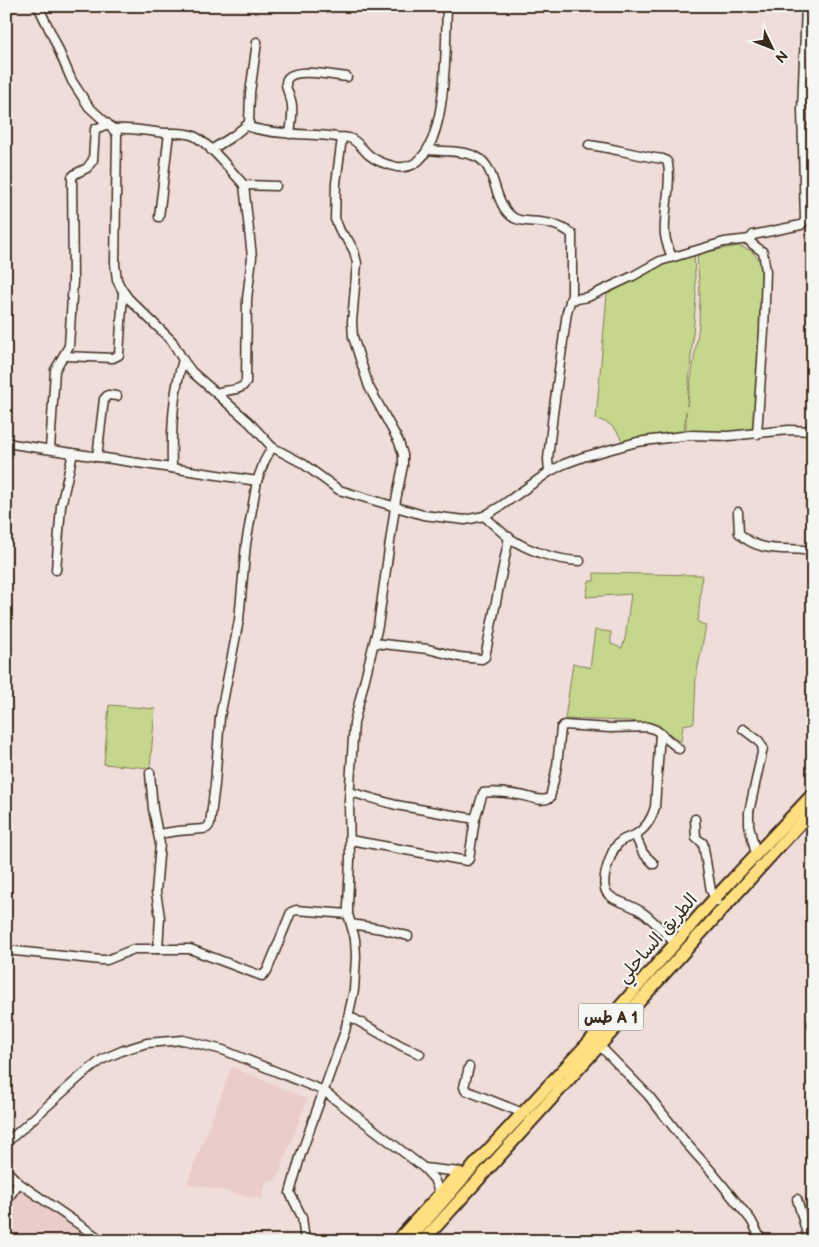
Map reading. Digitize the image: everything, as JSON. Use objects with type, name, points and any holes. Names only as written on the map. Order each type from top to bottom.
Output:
[{"type":"highway","name":"الطريق الساحلي","points":[[423,1241],[600,1046],[719,903],[756,855],[771,847],[813,794]]},
{"type":"highway","name":"الطريق الساحلي","points":[[408,1241],[479,1160],[589,1042],[676,944],[719,903],[771,847],[813,808]]},
{"type":"highway","points":[[397,1241],[460,1172],[479,1160]]},
{"type":"street","points":[[38,6],[54,37],[72,81],[89,106],[117,135],[115,264],[118,280],[123,292],[172,341],[192,372],[249,422],[272,447],[302,463],[340,490],[423,516],[465,520],[484,516],[549,472],[583,456],[656,439],[690,435],[757,434],[789,430],[813,431]]},
{"type":"street","points":[[246,126],[290,134],[321,134],[349,138],[377,160],[395,166],[410,166],[416,163],[428,150],[434,138],[442,98],[446,6]]},
{"type":"street","points":[[570,300],[588,297],[660,261],[672,257],[724,242],[750,239],[753,235],[760,233],[804,224],[806,220],[802,110],[806,6]]},
{"type":"street","points":[[211,150],[246,126],[250,119],[250,93],[257,42]]},
{"type":"street","points":[[290,134],[292,105],[286,84],[290,75],[313,73],[347,77]]},
{"type":"street","points":[[50,449],[56,370],[69,346],[72,314],[72,178],[94,160],[95,129],[110,126],[169,133],[187,133],[211,150],[244,184],[252,257],[247,299],[246,382],[242,388],[228,389],[216,393]]},
{"type":"street","points":[[159,217],[169,133]]},
{"type":"street","points":[[804,133],[813,133]]},
{"type":"street","points":[[305,1241],[302,1216],[290,1193],[301,1154],[349,1016],[356,957],[355,938],[348,914],[350,792],[354,723],[378,626],[397,492],[403,466],[403,455],[399,442],[369,387],[355,344],[352,322],[357,263],[354,251],[348,240],[341,233],[335,219],[336,183],[342,138]]},
{"type":"street","points":[[589,145],[618,149],[627,153],[667,161],[668,184],[665,233],[672,257]]},
{"type":"street","points":[[428,150],[468,154],[482,160],[487,166],[500,203],[512,217],[518,220],[555,225],[572,234],[573,286],[553,414],[548,459],[549,472]]},
{"type":"street","points":[[244,184],[276,186]]},
{"type":"street","points":[[750,239],[751,243],[763,252],[766,271],[757,434]]},
{"type":"street","points":[[65,356],[113,358],[118,355],[123,292]]},
{"type":"street","points":[[172,468],[173,419],[178,376],[183,360]]},
{"type":"street","points":[[96,457],[104,399],[108,395],[117,396]]},
{"type":"street","points":[[6,444],[257,481]]},
{"type":"street","points":[[158,834],[203,830],[210,824],[220,717],[236,636],[246,544],[257,481],[272,447]]},
{"type":"street","points":[[56,570],[61,506],[73,453]]},
{"type":"street","points":[[738,512],[739,533],[753,543],[771,550],[800,549],[813,551]]},
{"type":"street","points":[[484,516],[509,538],[528,548],[552,557],[580,561]]},
{"type":"street","points":[[374,643],[428,649],[459,657],[484,658],[509,538]]},
{"type":"street","points":[[350,840],[469,860],[475,819],[483,793],[520,795],[543,800],[550,798],[564,724],[610,728],[648,727],[660,733],[679,749]]},
{"type":"street","points":[[743,729],[759,740],[763,748],[749,812],[749,825],[756,855]]},
{"type":"street","points":[[660,733],[655,807],[648,823],[635,835],[626,838],[614,848],[606,871],[604,884],[606,892],[612,898],[643,913],[676,944]]},
{"type":"street","points":[[150,773],[153,809],[160,844],[156,892],[160,917],[158,949]]},
{"type":"street","points":[[350,792],[396,805],[475,819]]},
{"type":"street","points":[[695,819],[696,838],[703,843],[711,891],[719,903]]},
{"type":"street","points":[[635,835],[643,853],[654,864]]},
{"type":"street","points":[[6,950],[107,960],[134,950],[190,950],[262,976],[267,971],[291,912],[296,910],[348,914]]},
{"type":"street","points":[[351,924],[408,936]]},
{"type":"street","points":[[349,1016],[420,1054]]},
{"type":"street","points":[[6,1143],[82,1074],[104,1059],[147,1043],[183,1040],[223,1050],[324,1091],[424,1168],[434,1179],[440,1194]]},
{"type":"street","points":[[600,1046],[648,1095],[751,1220],[762,1241]]},
{"type":"street","points":[[469,1067],[465,1090],[523,1113]]},
{"type":"street","points":[[424,1168],[460,1172]]},
{"type":"street","points":[[6,1170],[19,1183],[103,1241]]},
{"type":"street","points":[[6,1201],[19,1183]]},
{"type":"street","points":[[797,1199],[810,1241]]},
{"type":"shaded area","points":[[232,1067],[307,1099],[277,1179],[265,1184],[262,1199],[187,1183]]},
{"type":"shaded area","points":[[18,1187],[90,1241],[6,1241],[6,1204]]},
{"type":"green space","points":[[738,246],[752,251],[761,263],[762,301],[754,432],[686,433],[686,411],[684,432],[623,443],[613,427],[606,422],[596,419],[607,294],[662,265],[694,254],[696,297],[687,406],[699,326],[700,295],[697,254]]},
{"type":"green space","points":[[594,573],[702,575],[698,622],[706,626],[696,677],[694,723],[683,725],[681,742],[659,726],[631,721],[565,719],[573,663],[590,668],[595,630],[611,632],[611,644],[622,648],[625,639],[631,594],[586,597],[589,581],[594,581]]},
{"type":"green space","points":[[109,705],[155,709],[150,768],[104,764]]}]
